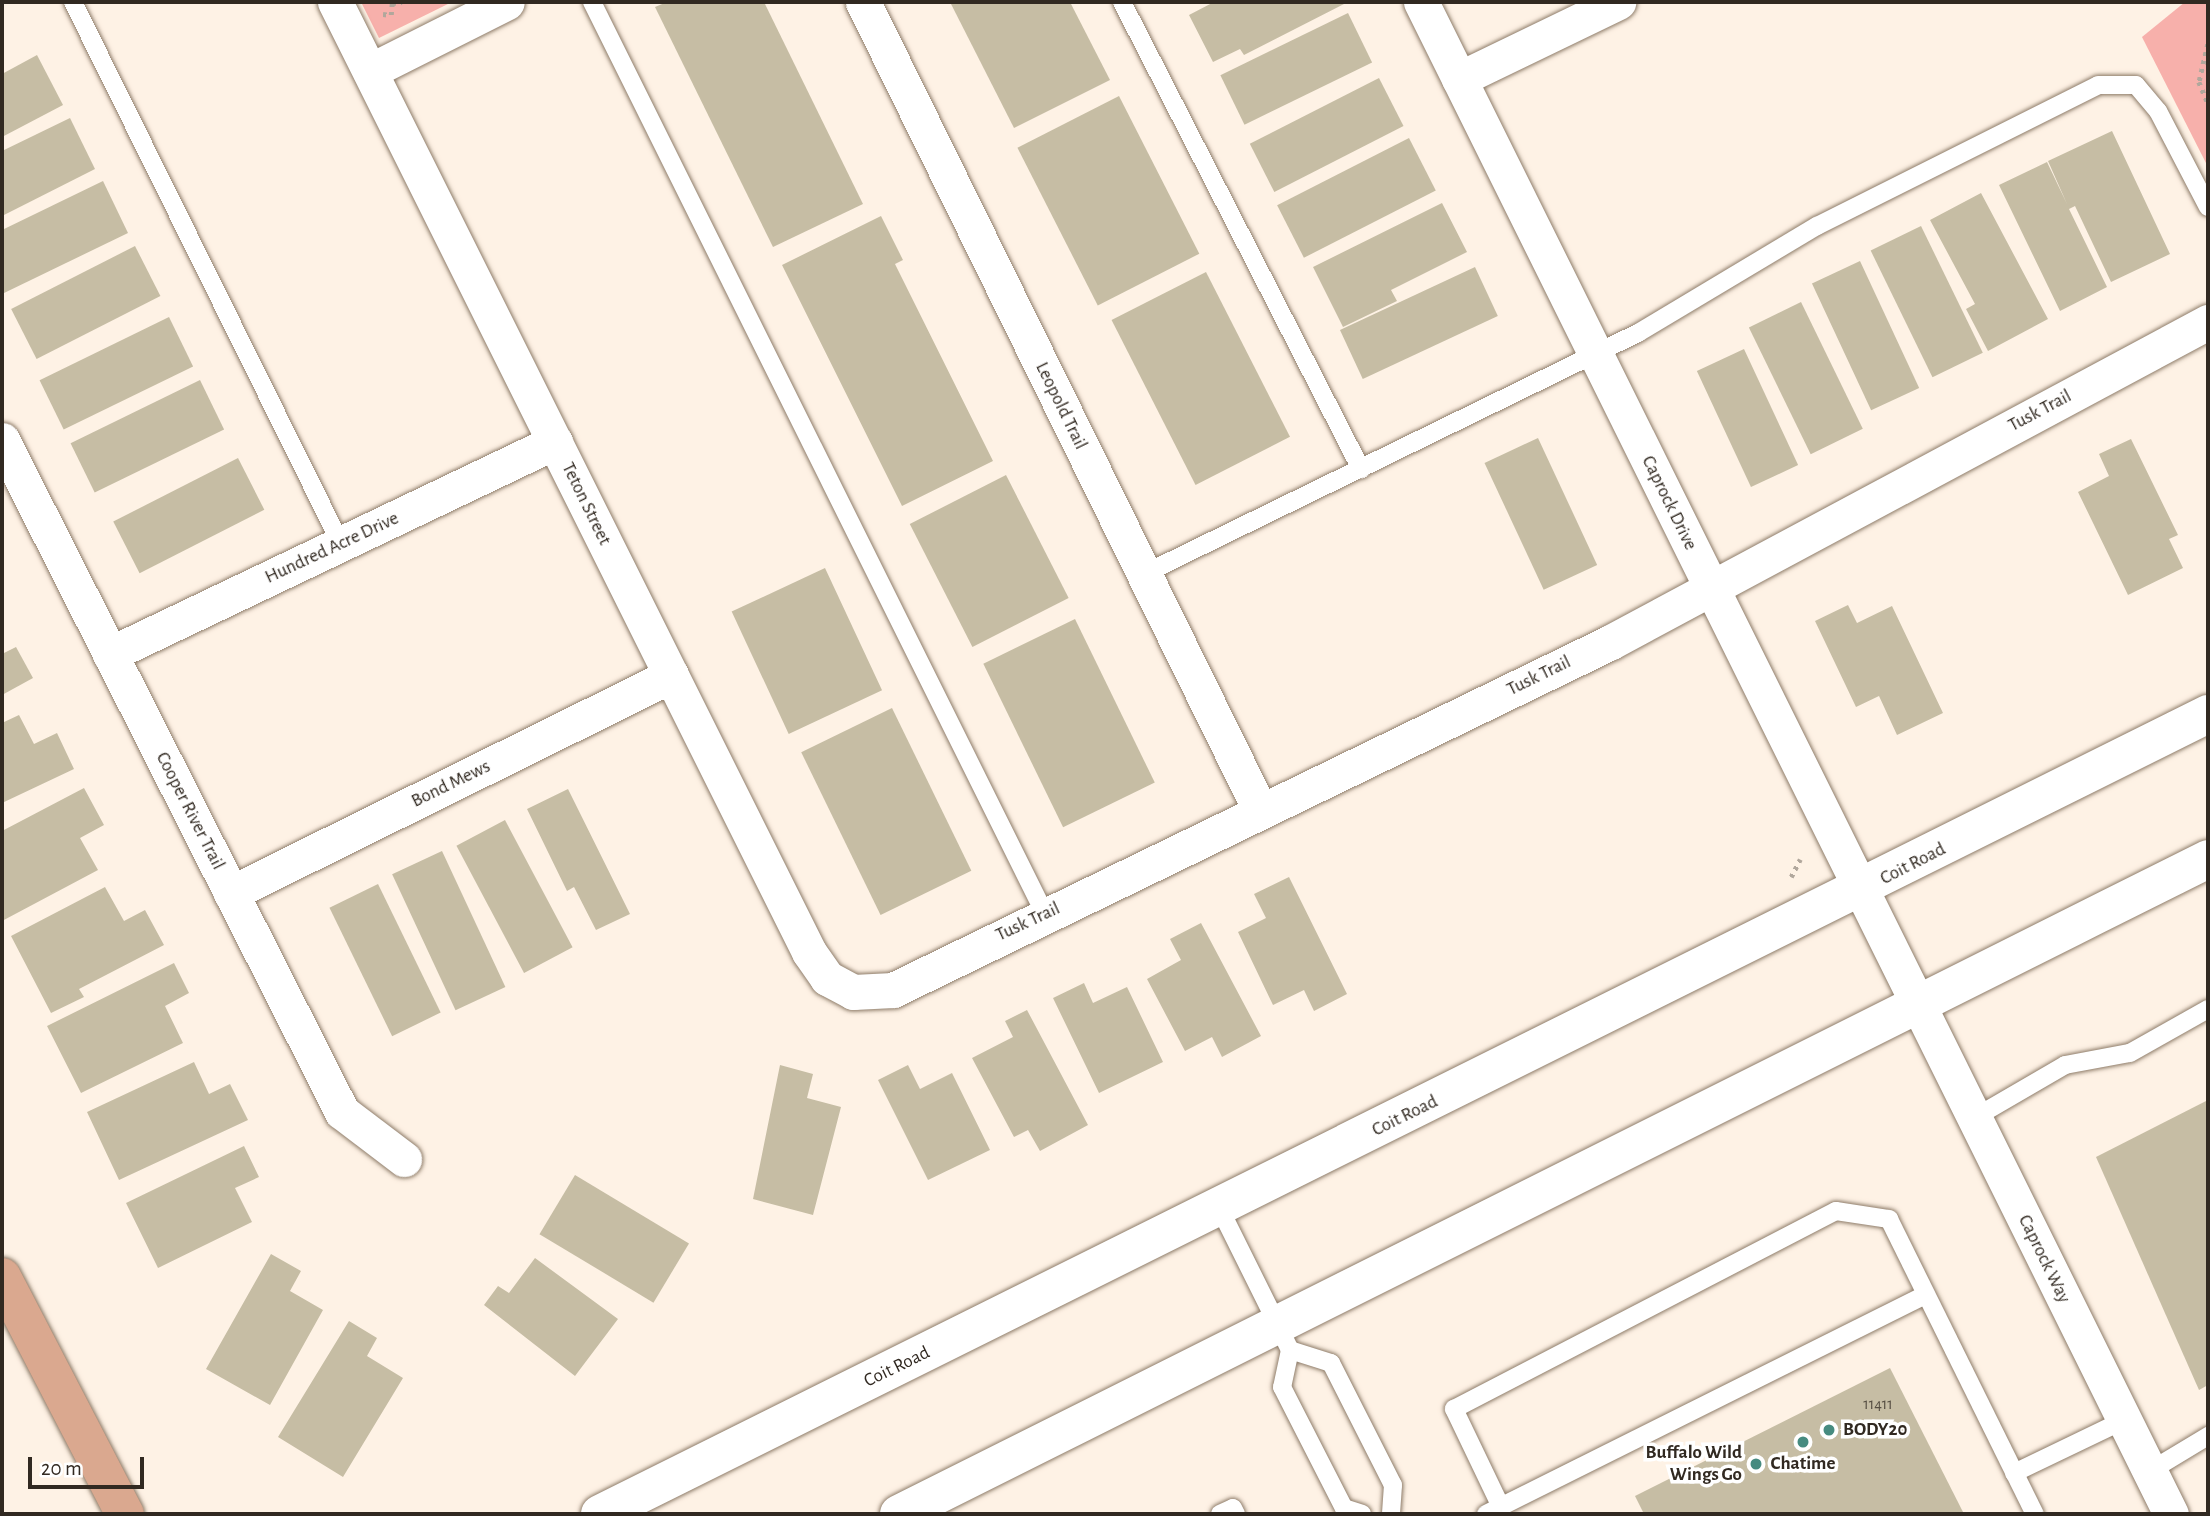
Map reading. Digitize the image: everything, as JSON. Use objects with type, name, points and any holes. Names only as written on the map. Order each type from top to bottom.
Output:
[{"type":"main road","name":"Coit Road","points":[[600,1514],[1861,890],[2208,714]]},
{"type":"main road","points":[[900,1514],[1283,1337],[1918,1004],[2208,859]]},
{"type":"main road","points":[[2,1277],[125,1514]]},
{"type":"street","name":"Teton Street","points":[[335,2],[809,952],[827,978],[853,992]]},
{"type":"street","points":[[370,71],[507,2]]},
{"type":"street","name":"Leopold Trail","points":[[863,2],[1260,810]]},
{"type":"street","name":"Caprock Drive","points":[[1421,2],[1918,1004]]},
{"type":"street","points":[[1459,79],[1618,2]]},
{"type":"street","name":"Tusk Trail","points":[[853,992],[893,990],[1711,588],[2208,322]]},
{"type":"street","name":"Cooper River Trail","points":[[2,440],[342,1112],[404,1159]]},
{"type":"street","name":"Hundred Acre Drive","points":[[110,654],[555,442]]},
{"type":"street","name":"Bond Mews","points":[[231,893],[671,676]]},
{"type":"street","name":"Caprock Way","points":[[1918,1004],[2171,1514]]},
{"type":"lane","points":[[73,2],[341,544]]},
{"type":"lane","points":[[592,2],[1045,914]]},
{"type":"lane","points":[[1122,2],[1361,469]]},
{"type":"lane","points":[[1144,575],[1596,354],[1817,226],[2098,85],[2136,85],[2158,111],[2208,207]]},
{"type":"lane","points":[[1974,1118],[2065,1065],[2130,1052],[2208,1009]]},
{"type":"lane","points":[[1219,1208],[1283,1337],[1282,1387],[1344,1508],[1362,1514]]},
{"type":"lane","points":[[1926,1295],[1494,1511],[1454,1409],[1836,1211],[1889,1219],[2035,1514]]},
{"type":"lane","points":[[1283,1337],[1331,1363],[1393,1485],[1391,1514]]},
{"type":"lane","points":[[2014,1473],[2124,1420]]},
{"type":"lane","points":[[2150,1471],[2208,1436]]},
{"type":"lane","points":[[1220,1514],[1233,1508],[1236,1514]]},
{"type":"path","points":[[373,12],[391,15],[392,3],[402,2]]},
{"type":"path","points":[[2208,44],[2199,82],[2208,103]]},
{"type":"shaded area","points":[[361,2],[452,2],[379,38]]},
{"type":"shaded area","points":[[2185,2],[2208,2],[2208,167],[2142,37]]},
{"type":"building","points":[[667,2],[764,2],[863,204],[773,247],[655,7]]},
{"type":"building","points":[[950,2],[1070,2],[1110,80],[1014,128]]},
{"type":"building","points":[[1214,2],[1344,4],[1244,55],[1240,49],[1213,62],[1189,15]]},
{"type":"building","points":[[1348,13],[1372,62],[1244,125],[1220,75]]},
{"type":"building","points":[[37,55],[63,105],[2,137],[2,74]]},
{"type":"building","points":[[1379,78],[1404,126],[1274,192],[1250,144]]},
{"type":"building","points":[[1119,96],[1199,254],[1098,305],[1017,148]]},
{"type":"building","points":[[70,118],[95,169],[2,216],[2,151]]},
{"type":"building","points":[[2112,131],[2170,254],[2111,282],[2075,206],[2069,209],[2107,287],[2060,311],[1999,185],[2047,162],[2067,204],[2048,161]]},
{"type":"building","points":[[1409,138],[1436,191],[1304,258],[1277,205]]},
{"type":"building","points":[[103,181],[128,233],[2,294],[2,230]]},
{"type":"building","points":[[1981,193],[2048,319],[1988,351],[1966,309],[1975,304],[1930,220]]},
{"type":"building","points":[[1442,203],[1467,252],[1391,290],[1397,301],[1343,327],[1313,267]]},
{"type":"building","points":[[881,216],[903,260],[895,264],[993,461],[902,506],[782,265]]},
{"type":"building","points":[[1921,226],[1983,353],[1932,377],[1871,251]]},
{"type":"building","points":[[135,246],[160,296],[37,359],[11,309]]},
{"type":"building","points":[[1860,261],[1919,388],[1871,410],[1812,283]]},
{"type":"building","points":[[1475,267],[1498,316],[1363,379],[1340,330]]},
{"type":"building","points":[[1206,272],[1290,437],[1196,485],[1112,320]]},
{"type":"building","points":[[1801,302],[1863,429],[1811,454],[1749,327]]},
{"type":"building","points":[[169,317],[193,366],[64,430],[40,380]]},
{"type":"building","points":[[1744,349],[1798,465],[1751,487],[1697,371]]},
{"type":"building","points":[[200,380],[224,429],[95,493],[71,443]]},
{"type":"building","points":[[1538,438],[1597,565],[1544,590],[1485,463]]},
{"type":"building","points":[[2131,439],[2178,535],[2169,539],[2183,568],[2128,595],[2078,492],[2109,476],[2099,454]]},
{"type":"building","points":[[238,458],[264,510],[140,573],[113,522]]},
{"type":"building","points":[[1006,475],[1069,598],[972,647],[910,524]]},
{"type":"building","points":[[825,568],[882,690],[789,734],[732,612]]},
{"type":"building","points":[[1848,605],[1857,623],[1892,606],[1943,713],[1897,735],[1879,696],[1856,707],[1815,621]]},
{"type":"building","points":[[1075,619],[1155,783],[1063,827],[983,664]]},
{"type":"building","points":[[16,647],[33,678],[2,695],[2,654]]},
{"type":"building","points":[[892,708],[971,871],[881,915],[801,752]]},
{"type":"building","points":[[19,715],[34,744],[57,733],[74,769],[2,803],[2,723]]},
{"type":"building","points":[[84,788],[104,825],[80,838],[98,870],[2,921],[2,831]]},
{"type":"building","points":[[568,789],[630,914],[596,930],[574,887],[567,891],[527,809]]},
{"type":"building","points":[[505,820],[573,947],[524,973],[456,846]]},
{"type":"building","points":[[442,851],[505,987],[456,1010],[392,874]]},
{"type":"building","points":[[1289,877],[1347,994],[1314,1011],[1304,990],[1273,1005],[1238,932],[1266,918],[1254,894]]},
{"type":"building","points":[[378,884],[441,1013],[392,1036],[329,908]]},
{"type":"building","points":[[105,887],[124,921],[145,910],[164,945],[79,989],[84,997],[51,1013],[11,936]]},
{"type":"building","points":[[1201,923],[1261,1036],[1222,1057],[1212,1037],[1185,1051],[1147,979],[1181,960],[1170,939]]},
{"type":"building","points":[[174,963],[189,993],[165,1006],[183,1043],[81,1093],[47,1026]]},
{"type":"building","points":[[1084,983],[1093,1003],[1127,987],[1163,1062],[1099,1093],[1053,998]]},
{"type":"building","points":[[1027,1010],[1088,1125],[1040,1151],[1028,1130],[1014,1137],[972,1058],[1013,1037],[1005,1021]]},
{"type":"building","points":[[194,1062],[209,1094],[230,1084],[248,1120],[119,1180],[87,1112]]},
{"type":"building","points":[[780,1065],[813,1074],[807,1098],[841,1107],[813,1215],[753,1199]]},
{"type":"building","points":[[908,1065],[920,1089],[952,1073],[990,1150],[928,1180],[878,1080]]},
{"type":"building","points":[[2208,1100],[2208,1385],[2199,1390],[2096,1157]]},
{"type":"building","points":[[244,1146],[259,1177],[235,1188],[252,1222],[158,1268],[126,1203]]},
{"type":"building","points":[[575,1175],[689,1244],[653,1303],[539,1234]]},
{"type":"building","points":[[271,1254],[301,1271],[290,1291],[323,1310],[270,1405],[206,1369]]},
{"type":"building","points":[[535,1258],[618,1319],[575,1376],[484,1305],[498,1286],[509,1293]]},
{"type":"building","points":[[349,1321],[377,1338],[367,1356],[403,1378],[343,1477],[278,1437]]},
{"type":"building","points":[[1890,1368],[1964,1514],[1644,1514],[1635,1496]]},
{"type":"place","name":"BODY20","points":[[1829,1430]]},
{"type":"place","name":"Chatime","points":[[1803,1442]]},
{"type":"place","name":"Buffalo Wild Wings Go","points":[[1756,1464]]}]
